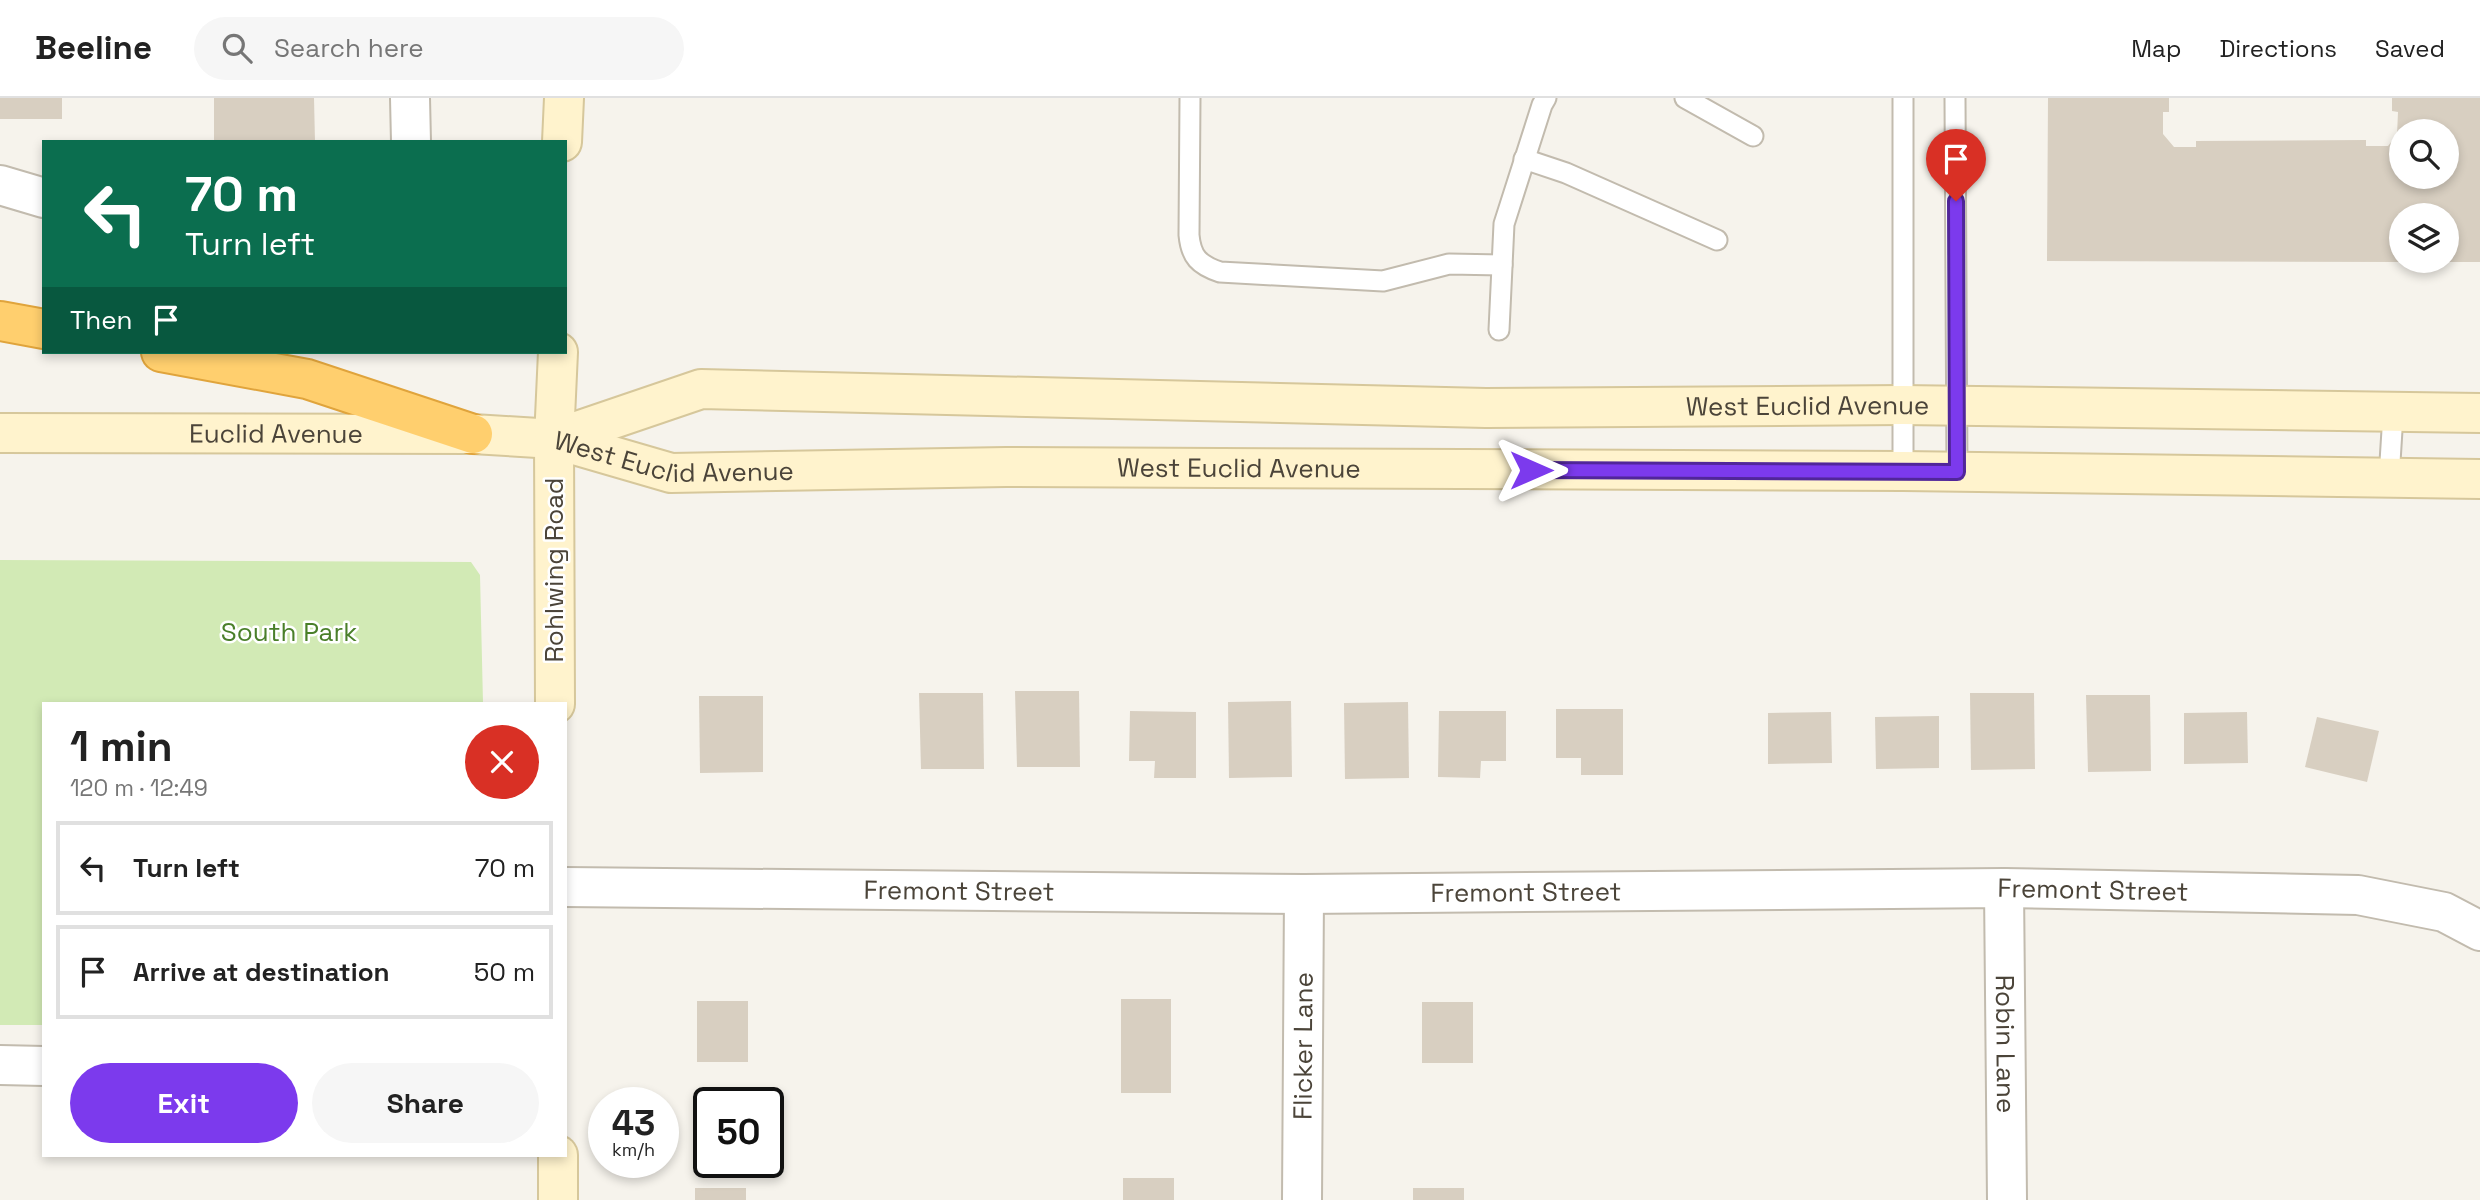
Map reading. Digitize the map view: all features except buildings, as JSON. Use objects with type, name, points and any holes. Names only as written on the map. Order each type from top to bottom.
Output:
[{"type":"highway","points":[[0,321],[42,330]]},
{"type":"highway","points":[[172,354],[307,379],[473,433]]},
{"type":"main road","points":[[562,140],[564,98]]},
{"type":"main road","name":"Rohlwing Road","points":[[555,702],[554,439],[558,354]]},
{"type":"main road","name":"West Euclid Avenue","points":[[554,439],[701,389],[1486,408],[1902,405],[2393,414],[2480,413]]},
{"type":"main road","name":"Euclid Avenue","points":[[0,433],[473,433],[554,439]]},
{"type":"main road","name":"West Euclid Avenue","points":[[554,439],[671,474],[1006,467],[1903,471],[2480,479]]},
{"type":"main road","points":[[558,1157],[558,1200]]},
{"type":"street","points":[[410,98],[411,140]]},
{"type":"street","points":[[0,185],[42,197]]},
{"type":"street","name":"Fremont Street","points":[[567,887],[1304,894],[2004,888],[2358,895],[2444,912],[2480,931]]},
{"type":"street","name":"Robin Lane","points":[[2004,888],[2007,1200]]},
{"type":"street","name":"Flicker Lane","points":[[1302,1200],[1304,894]]},
{"type":"street","points":[[0,1065],[42,1066]]},
{"type":"lane","points":[[1190,98],[1190,247],[1196,260],[1207,267],[1220,272],[1383,281],[1449,264],[1502,265]]},
{"type":"lane","points":[[1499,330],[1504,224],[1546,98]]},
{"type":"lane","points":[[1685,98],[1753,136]]},
{"type":"lane","points":[[1903,98],[1903,471]]},
{"type":"lane","points":[[1955,98],[1957,472]]},
{"type":"lane","points":[[1524,159],[1566,173],[1717,240]]},
{"type":"lane","points":[[2389,478],[2393,414]]},
{"type":"green space","name":"South Park","points":[[0,560],[471,562],[480,575],[483,702],[42,702],[42,1025],[0,1025]]},
{"type":"route","points":[[1531,470],[1957,472],[1956,201]]}]
